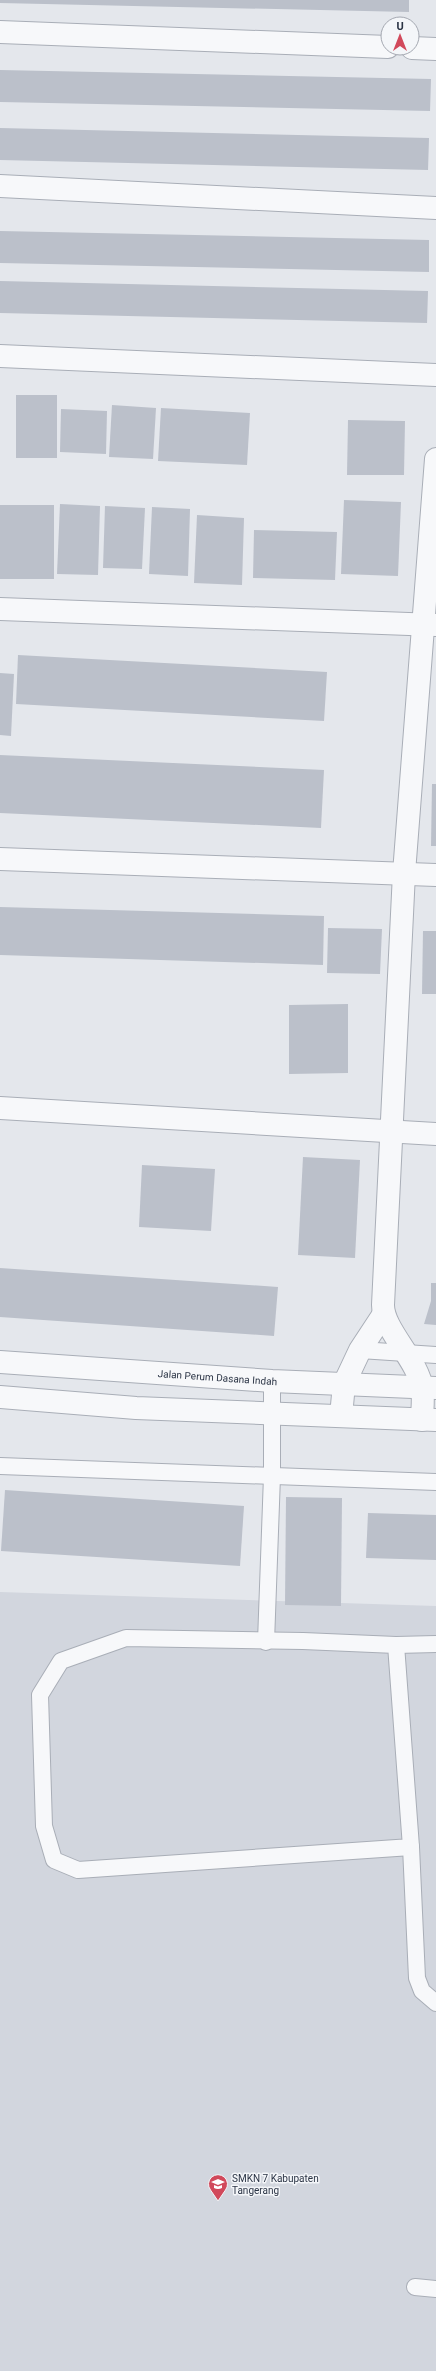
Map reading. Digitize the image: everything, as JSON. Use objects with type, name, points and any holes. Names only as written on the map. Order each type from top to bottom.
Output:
[{"type":"street","points":[[0,32],[380,47]]},
{"type":"street","points":[[420,48],[436,48]]},
{"type":"street","points":[[0,186],[436,208]]},
{"type":"street","points":[[0,356],[436,375]]},
{"type":"street","points":[[341,1416],[344,1384],[360,1350],[383,1315],[390,1132],[404,873],[430,624],[436,459]]},
{"type":"street","points":[[0,609],[430,624]]},
{"type":"street","points":[[0,859],[436,875]]},
{"type":"street","points":[[0,1108],[436,1134]]},
{"type":"street","points":[[0,1397],[136,1408],[429,1420],[429,1388],[383,1315]]},
{"type":"street","name":"Jalan Perum Dasana Indah","points":[[0,1362],[272,1381],[429,1388]]},
{"type":"lane","points":[[360,1350],[436,1355]]},
{"type":"lane","points":[[266,1642],[272,1476],[272,1381]]},
{"type":"lane","points":[[0,1466],[436,1482]]},
{"type":"lane","points":[[411,1847],[78,1870],[54,1860],[44,1826],[40,1695],[61,1661],[126,1638],[396,1645],[436,1644]]},
{"type":"lane","points":[[396,1645],[411,1847],[417,1978],[422,1991],[436,2003]]},
{"type":"lane","points":[[415,2287],[436,2289]]},
{"type":"shaded area","points":[[0,1592],[436,1606],[436,2371],[0,2371]]},
{"type":"building","points":[[0,0],[409,0],[409,12],[0,3]]},
{"type":"building","points":[[0,70],[431,79],[430,111],[0,102]]},
{"type":"building","points":[[0,128],[429,138],[428,170],[0,160]]},
{"type":"building","points":[[0,231],[429,240],[429,272],[0,263]]},
{"type":"building","points":[[0,281],[428,291],[427,323],[0,313]]},
{"type":"building","points":[[16,395],[57,395],[57,458],[16,458]]},
{"type":"building","points":[[112,405],[156,408],[153,459],[109,457]]},
{"type":"building","points":[[161,408],[250,413],[247,465],[158,461]]},
{"type":"building","points":[[61,409],[107,411],[106,454],[60,452]]},
{"type":"building","points":[[348,420],[405,421],[404,475],[347,475]]},
{"type":"building","points":[[344,500],[401,502],[398,576],[341,574]]},
{"type":"building","points":[[60,504],[100,506],[98,575],[57,574]]},
{"type":"building","points":[[0,505],[54,505],[54,579],[0,579]]},
{"type":"building","points":[[105,506],[145,508],[142,569],[103,568]]},
{"type":"building","points":[[152,507],[190,509],[188,576],[149,574]]},
{"type":"building","points":[[197,515],[244,518],[242,585],[194,583]]},
{"type":"building","points":[[254,530],[337,532],[335,580],[253,578]]},
{"type":"building","points":[[18,655],[327,672],[324,721],[16,704]]},
{"type":"building","points":[[0,673],[14,674],[11,736],[0,735]]},
{"type":"building","points":[[0,755],[324,770],[321,828],[0,813]]},
{"type":"building","points":[[432,784],[436,784],[436,846],[431,846]]},
{"type":"building","points":[[0,907],[324,916],[323,965],[0,955]]},
{"type":"building","points":[[328,928],[382,929],[380,974],[327,973]]},
{"type":"building","points":[[423,931],[436,931],[436,994],[422,994]]},
{"type":"building","points":[[348,1004],[348,1073],[289,1074],[289,1005]]},
{"type":"building","points":[[303,1157],[360,1160],[355,1258],[298,1255]]},
{"type":"building","points":[[142,1165],[215,1169],[211,1231],[139,1227]]},
{"type":"building","points":[[0,1268],[278,1287],[274,1336],[0,1317]]},
{"type":"building","points":[[431,1283],[436,1283],[436,1325],[424,1324],[431,1301]]},
{"type":"building","points":[[5,1490],[244,1506],[240,1566],[1,1551]]},
{"type":"building","points":[[286,1497],[342,1498],[341,1606],[285,1605]]},
{"type":"building","points":[[368,1513],[436,1515],[436,1560],[366,1558]]},
{"type":"place","name":"SMKN 7 Kabupaten Tangerang","points":[[218,2201]]}]
